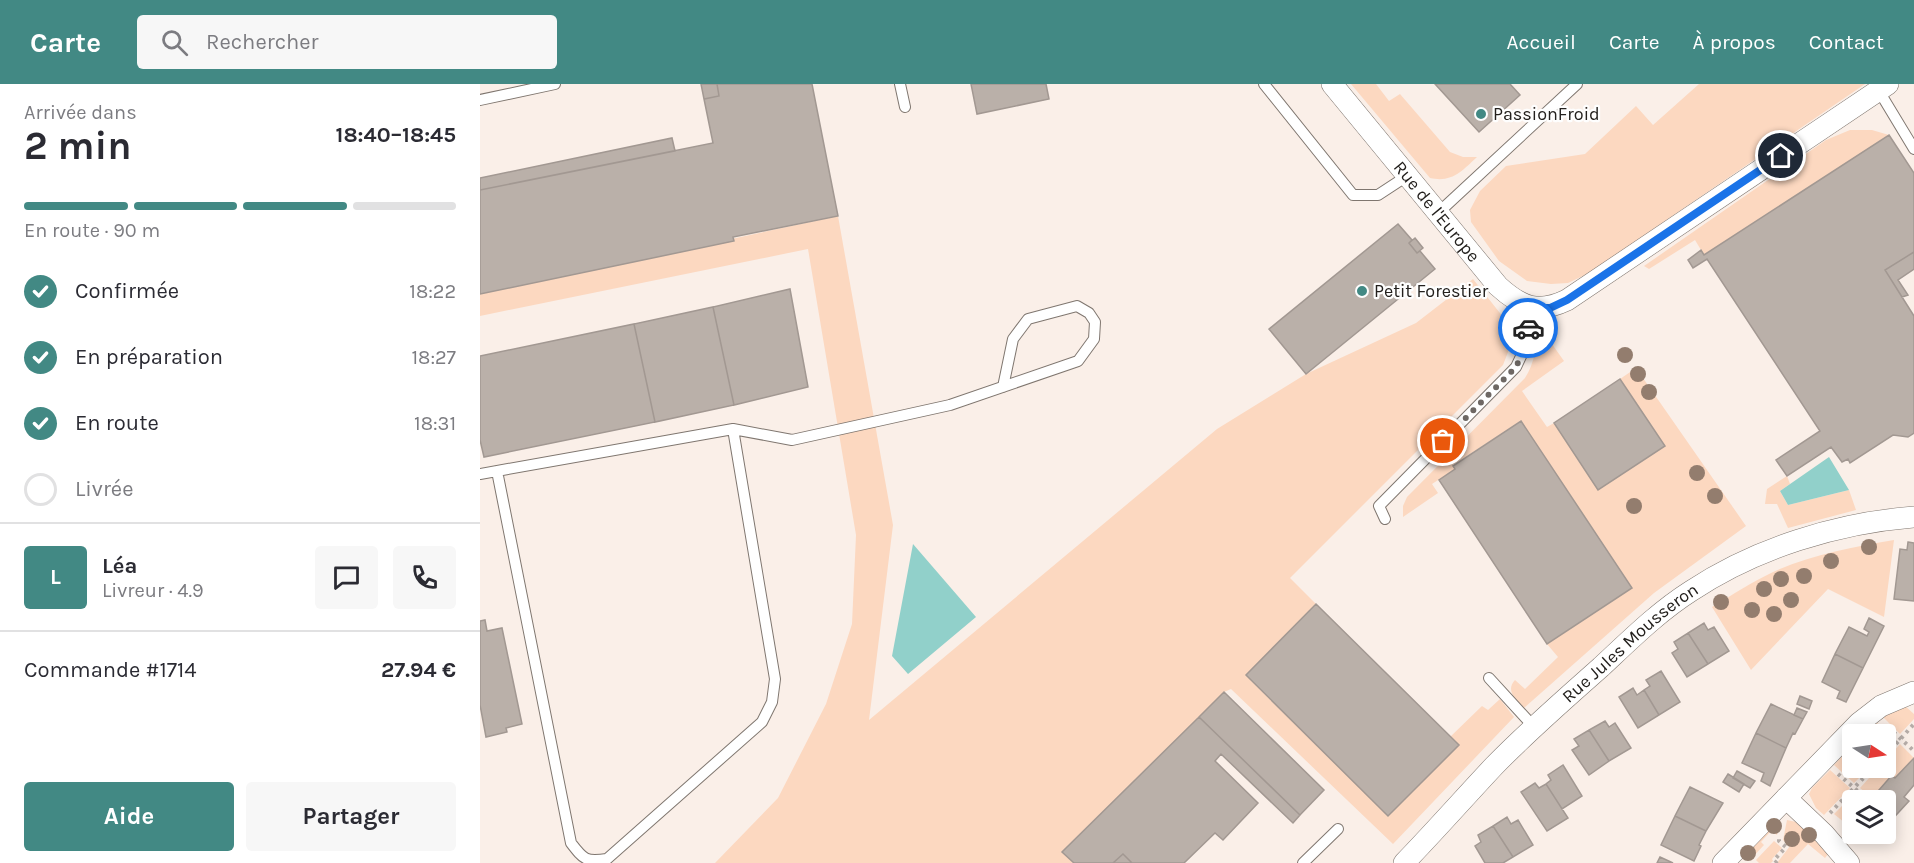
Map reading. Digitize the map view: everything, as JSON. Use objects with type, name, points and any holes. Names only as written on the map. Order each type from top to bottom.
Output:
[{"type":"street","name":"Rue de l'Europe","points":[[1332,84],[1498,286],[1513,298],[1533,308]]},
{"type":"street","points":[[1533,308],[1550,308],[1567,300],[1883,87]]},
{"type":"street","name":"Rue Jules Mousseron","points":[[1404,863],[1495,765],[1534,727],[1671,604],[1711,579],[1753,558],[1817,534],[1856,524],[1914,517]]},
{"type":"street","points":[[1723,863],[1871,712],[1914,692]]},
{"type":"street","points":[[1786,798],[1817,827],[1849,863]]},
{"type":"lane","points":[[480,100],[555,84]]},
{"type":"lane","points":[[900,84],[905,107]]},
{"type":"lane","points":[[1264,84],[1353,195],[1378,195],[1407,176]]},
{"type":"lane","points":[[1438,213],[1577,84]]},
{"type":"lane","points":[[1883,87],[1914,148]]},
{"type":"lane","points":[[480,474],[733,429],[792,440],[950,405],[1003,387],[1078,361],[1094,339],[1095,322],[1089,313],[1077,306],[1028,319],[1013,339],[1003,387]]},
{"type":"lane","points":[[1385,519],[1379,506],[1516,367],[1524,350],[1533,308]]},
{"type":"lane","points":[[497,471],[572,843],[582,858],[592,861],[607,859],[762,722],[772,702],[775,679],[733,429]]},
{"type":"lane","points":[[1489,678],[1534,727]]},
{"type":"lane","points":[[1303,863],[1338,829]]},
{"type":"path","points":[[1871,712],[1914,751]]},
{"type":"path","points":[[1896,743],[1914,724]]},
{"type":"path","points":[[1822,760],[1856,790]]},
{"type":"path","points":[[1817,827],[1864,778]]},
{"type":"shaded area","points":[[1351,84],[1376,84],[1389,101],[1400,94],[1450,152],[1463,157],[1477,157],[1456,175],[1445,179],[1430,178]]},
{"type":"shaded area","points":[[1699,84],[1865,84],[1589,273],[1568,283],[1551,284],[1527,281],[1499,261],[1471,222],[1470,210],[1480,191],[1506,166],[1585,154],[1636,106],[1653,125]]},
{"type":"shaded area","points":[[1850,130],[1872,130],[1889,135],[1704,255],[1695,240],[1649,269],[1644,266],[1826,140]]},
{"type":"shaded area","points":[[838,216],[893,525],[869,720],[1217,429],[1306,374],[1416,323],[1473,279],[1511,327],[1510,347],[1503,365],[1290,578],[1316,604],[1246,675],[1388,815],[1450,737],[1482,706],[1488,710],[1500,699],[1514,717],[1393,844],[1231,689],[1224,692],[1063,852],[1074,863],[715,863],[778,798],[826,704],[852,624],[856,535],[808,249],[480,316],[480,293]]},
{"type":"shaded area","points":[[1542,330],[1564,361],[1522,391],[1547,427],[1554,423],[1664,446],[1620,379],[1636,368],[1746,526],[1654,593],[1524,708],[1511,691],[1512,684],[1515,680],[1525,689],[1558,657],[1547,644],[1631,588],[1521,421],[1453,465],[1455,469],[1432,484],[1438,493],[1403,517],[1403,506],[1407,497],[1525,378]]},
{"type":"shaded area","points":[[1787,476],[1790,484],[1780,491],[1788,505],[1849,490],[1856,510],[1788,528],[1777,504],[1765,504],[1767,489]]},
{"type":"shaded area","points":[[1894,540],[1884,617],[1828,589],[1751,670],[1712,607],[1757,580],[1787,566],[1832,552]]},
{"type":"shaded area","points":[[1904,705],[1914,714],[1914,719],[1900,734],[1896,730],[1896,724],[1890,724],[1883,717]]},
{"type":"shaded area","points":[[1900,744],[1914,758],[1896,777],[1896,749]]},
{"type":"shaded area","points":[[1842,757],[1842,772],[1834,765]]},
{"type":"shaded area","points":[[1830,770],[1850,788],[1842,790],[1842,796],[1824,815],[1816,808],[1809,794]]},
{"type":"shaded area","points":[[1848,778],[1859,778],[1854,783]]},
{"type":"shaded area","points":[[1869,778],[1889,778],[1879,790],[1860,788]]},
{"type":"shaded area","points":[[1842,806],[1842,821],[1834,814]]},
{"type":"shaded area","points":[[1787,820],[1796,822],[1829,853],[1825,858],[1808,844],[1790,863],[1777,863],[1790,846],[1783,840]]},
{"type":"shaded area","points":[[1779,822],[1777,835],[1771,831],[1761,842],[1764,845],[1751,859],[1743,856],[1775,823]]},
{"type":"shaded area","points":[[1774,841],[1782,848],[1771,863],[1759,863],[1756,860]]},
{"type":"water","points":[[1829,457],[1849,490],[1788,505],[1780,491]]},
{"type":"water","points":[[913,544],[976,617],[908,674],[892,656]]},
{"type":"building","points":[[701,84],[717,84],[719,96],[704,99]]},
{"type":"building","points":[[717,84],[812,84],[838,216],[733,237],[734,241],[480,294],[480,190],[713,143],[704,99],[719,96]]},
{"type":"building","points":[[971,84],[1046,84],[1049,99],[977,114]]},
{"type":"building","name":"PassionFroid","points":[[1435,84],[1510,84],[1520,95],[1479,132]]},
{"type":"building","points":[[1889,135],[1914,173],[1914,252],[1885,270],[1914,316],[1914,433],[1908,437],[1893,435],[1850,463],[1848,459],[1842,462],[1831,447],[1787,476],[1776,460],[1820,431],[1707,259],[1693,268],[1688,260],[1701,250],[1704,255]]},
{"type":"building","points":[[672,138],[675,151],[480,190],[480,178]]},
{"type":"building","name":"Petit Forestier","points":[[1398,224],[1412,240],[1409,243],[1417,253],[1420,251],[1435,269],[1306,374],[1269,329]]},
{"type":"building","points":[[1415,238],[1423,248],[1417,253],[1409,243]]},
{"type":"building","points":[[1914,252],[1914,269],[1898,280],[1908,295],[1902,297],[1885,270]]},
{"type":"building","points":[[790,289],[808,387],[734,405],[713,307]]},
{"type":"building","points":[[713,307],[734,405],[655,422],[634,324]]},
{"type":"building","points":[[634,324],[655,422],[484,457],[480,440],[480,356]]},
{"type":"building","points":[[1620,379],[1665,446],[1598,490],[1554,423]]},
{"type":"building","points":[[1521,421],[1632,588],[1547,644],[1439,480],[1455,469],[1453,466]]},
{"type":"building","points":[[1908,542],[1914,543],[1914,601],[1894,599],[1900,549],[1907,550]]},
{"type":"building","points":[[1316,604],[1459,745],[1388,816],[1246,675]]},
{"type":"building","points":[[1869,618],[1884,626],[1863,668],[1835,654],[1849,627],[1867,636],[1869,632],[1864,629]]},
{"type":"building","points":[[485,620],[487,631],[502,628],[522,724],[506,728],[507,732],[486,737],[480,705],[480,621]]},
{"type":"building","points":[[1704,623],[1708,630],[1714,627],[1729,651],[1708,664],[1688,633]]},
{"type":"building","points":[[1688,633],[1708,664],[1687,677],[1672,653],[1678,649],[1674,642]]},
{"type":"building","points":[[1835,654],[1863,668],[1846,702],[1837,698],[1840,691],[1822,682]]},
{"type":"building","points":[[1661,671],[1680,702],[1659,715],[1644,690],[1650,686],[1646,680]]},
{"type":"building","points":[[1633,688],[1637,695],[1644,690],[1659,715],[1638,728],[1619,697]]},
{"type":"building","points":[[1224,692],[1324,790],[1300,815],[1199,717]]},
{"type":"building","points":[[1800,696],[1812,701],[1809,709],[1797,704]]},
{"type":"building","points":[[1771,704],[1803,719],[1786,748],[1756,733]]},
{"type":"building","points":[[1797,708],[1807,712],[1803,719],[1794,715]]},
{"type":"building","points":[[1199,717],[1300,815],[1293,823],[1221,754],[1215,761],[1258,803],[1223,840],[1215,833],[1184,863],[1132,863],[1123,854],[1113,863],[1074,863],[1062,852]]},
{"type":"building","points":[[1605,721],[1609,727],[1615,723],[1631,748],[1609,761],[1589,730]]},
{"type":"building","points":[[1589,730],[1609,761],[1589,775],[1572,750],[1579,746],[1574,739]]},
{"type":"building","points":[[1756,733],[1786,748],[1770,786],[1761,781],[1764,773],[1742,763]]},
{"type":"building","points":[[1914,758],[1914,785],[1904,797],[1909,801],[1896,815],[1896,790],[1879,790],[1889,778],[1896,777]]},
{"type":"building","points":[[1563,765],[1582,796],[1562,809],[1546,784],[1551,780],[1548,775]]},
{"type":"building","points":[[1737,771],[1755,781],[1750,788],[1733,778]]},
{"type":"building","points":[[1728,774],[1744,784],[1739,792],[1723,782]]},
{"type":"building","points":[[1535,783],[1539,788],[1546,784],[1568,818],[1547,831],[1521,792]]},
{"type":"building","points":[[1690,787],[1723,803],[1706,831],[1675,816]]},
{"type":"building","points":[[1675,816],[1706,831],[1694,861],[1661,845]]},
{"type":"building","points":[[1507,817],[1511,824],[1518,820],[1533,845],[1513,857],[1493,826]]},
{"type":"building","points":[[1493,826],[1513,857],[1503,863],[1485,863],[1475,846],[1481,842],[1478,835]]},
{"type":"building","points":[[1123,854],[1132,863],[1113,863]]},
{"type":"building","points":[[1660,857],[1673,863],[1657,863]]},
{"type":"way so far","points":[[1443,441],[1516,367],[1524,350],[1528,328]]},
{"type":"place","name":"PassionFroid","points":[[1481,114]]},
{"type":"place","name":"Petit Forestier","points":[[1362,291]]},
{"type":"route","points":[[1528,328],[1533,308],[1550,308],[1567,300],[1781,156]]}]
